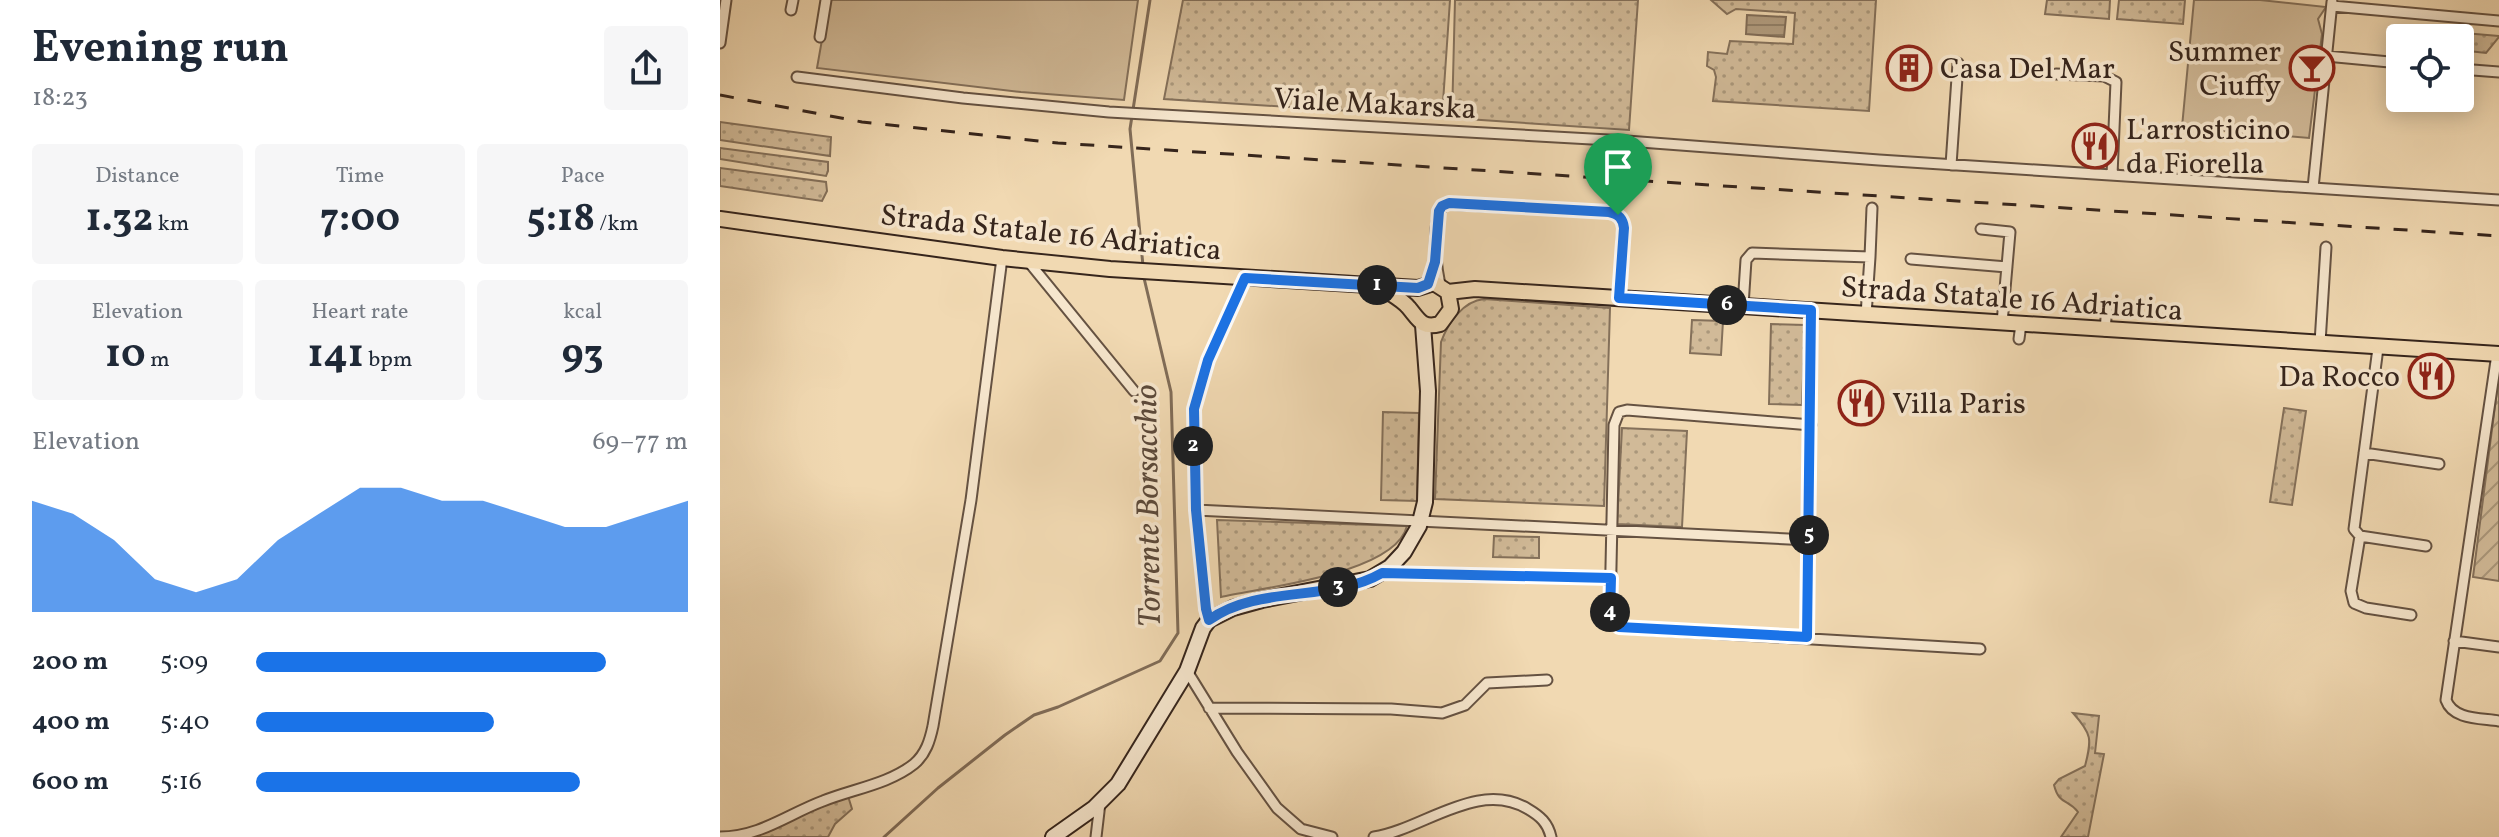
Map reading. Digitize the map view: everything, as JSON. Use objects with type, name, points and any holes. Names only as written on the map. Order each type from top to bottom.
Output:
[{"type":"main road","name":"Strada Statale 16 Adriatica","points":[[720,219],[1002,258],[1110,269],[2498,354]]},
{"type":"main road","points":[[1378,285],[1410,309]]},
{"type":"main road","points":[[1437,290],[1449,315],[1440,324],[1423,325],[1412,315],[1411,297],[1437,290]]},
{"type":"street","points":[[720,43],[726,0]]},
{"type":"street","points":[[820,37],[826,0]]},
{"type":"street","points":[[2313,188],[2332,4],[2499,21]]},
{"type":"street","points":[[2326,56],[2386,62]]},
{"type":"street","points":[[1951,165],[1958,63]]},
{"type":"street","points":[[2474,70],[2499,72]]},
{"type":"street","points":[[2056,74],[2104,76],[2116,82],[2112,175]]},
{"type":"street","name":"Viale Makarska","points":[[797,77],[976,100],[1109,112],[1612,140],[2499,200]]},
{"type":"street","points":[[1437,290],[1438,213],[1448,203],[1612,213],[1620,217],[1623,225],[1619,298]]},
{"type":"street","points":[[1866,315],[1872,208]]},
{"type":"street","points":[[1981,229],[2010,232],[2002,323]]},
{"type":"street","points":[[2320,343],[2326,247]]},
{"type":"street","points":[[1743,306],[1746,260],[1752,253],[1870,257]]},
{"type":"street","points":[[720,837],[763,830],[818,803],[892,776],[913,764],[926,750],[934,722],[967,527],[1002,258]]},
{"type":"street","points":[[1911,259],[2007,267]]},
{"type":"street","points":[[1028,261],[1134,391]]},
{"type":"street","points":[[1209,620],[1196,510],[1193,430],[1196,395],[1217,338],[1245,278]]},
{"type":"street","points":[[2105,331],[2107,305]]},
{"type":"street","points":[[1807,637],[1811,310]]},
{"type":"street","points":[[1427,352],[1440,324]]},
{"type":"street","points":[[2019,339],[2021,324]]},
{"type":"street","points":[[1053,837],[1100,803],[1121,778],[1187,671],[1209,620],[1233,608],[1262,600],[1357,583],[1382,573],[1404,552],[1421,520],[1425,502],[1427,352],[1423,325]]},
{"type":"street","points":[[2378,348],[2354,529],[2358,535],[2352,601],[2361,607],[2411,615]]},
{"type":"street","points":[[2498,354],[2446,700],[2450,710],[2463,716],[2499,721]]},
{"type":"street","points":[[1811,425],[1627,410],[1619,412],[1614,425],[1610,615],[1619,627],[1980,649]]},
{"type":"street","points":[[2364,453],[2439,464]]},
{"type":"street","points":[[1196,510],[1809,540]]},
{"type":"street","points":[[2358,535],[2426,546]]},
{"type":"street","points":[[1382,573],[1611,578]]},
{"type":"street","points":[[2454,641],[2499,647]]},
{"type":"street","points":[[1187,671],[1247,766],[1285,817],[1301,829],[1332,837]]},
{"type":"street","points":[[1209,708],[1391,709],[1442,713],[1465,705],[1487,683],[1547,680]]},
{"type":"street","points":[[1374,837],[1396,832],[1468,803],[1488,799],[1515,802],[1527,808],[1545,822],[1551,837]]},
{"type":"street","points":[[1096,837],[1100,803]]},
{"type":"shaded area","points":[[829,0],[1138,0],[1124,100],[1021,92],[817,68]]},
{"type":"shaded area","points":[[1183,0],[1450,0],[1442,117],[1164,99]]},
{"type":"shaded area","points":[[1455,0],[1638,0],[1629,130],[1452,118]]},
{"type":"shaded area","points":[[1711,0],[1876,0],[1869,111],[1713,101],[1716,77],[1714,70],[1707,66],[1708,52],[1727,54],[1730,41],[1793,44],[1795,13],[1736,9],[1727,14]]},
{"type":"shaded area","points":[[2047,0],[2110,0],[2109,19],[2045,14]]},
{"type":"shaded area","points":[[2119,0],[2185,0],[2183,24],[2117,19]]},
{"type":"shaded area","points":[[2194,0],[2260,0],[2326,7],[2318,19],[2322,34],[2309,138],[2182,127]]},
{"type":"shaded area","points":[[1747,15],[1786,17],[1784,37],[1746,34]]},
{"type":"shaded area","points":[[2474,34],[2499,36],[2486,53],[2474,52]]},
{"type":"shaded area","points":[[720,122],[831,137],[830,156],[720,140]]},
{"type":"shaded area","points":[[720,148],[828,162],[828,171],[826,176],[720,159]]},
{"type":"shaded area","points":[[720,168],[826,182],[827,191],[822,201],[720,186]]},
{"type":"shaded area","points":[[1484,299],[1610,308],[1604,506],[1435,499],[1441,342],[1463,308]]},
{"type":"shaded area","points":[[1692,320],[1723,321],[1721,355],[1690,353]]},
{"type":"shaded area","points":[[1771,324],[1805,325],[1802,405],[1769,404]]},
{"type":"shaded area","points":[[2499,375],[2499,581],[2473,577]]},
{"type":"shaded area","points":[[2284,408],[2306,411],[2292,505],[2270,502]]},
{"type":"shaded area","points":[[1383,412],[1419,413],[1417,501],[1381,500]]},
{"type":"shaded area","points":[[1622,428],[1687,431],[1682,527],[1617,524]]},
{"type":"shaded area","points":[[1217,520],[1407,526],[1397,542],[1379,556],[1354,567],[1296,583],[1221,597]]},
{"type":"shaded area","points":[[1494,536],[1539,537],[1539,558],[1493,557]]},
{"type":"shaded area","points":[[2073,713],[2099,716],[2095,753],[2104,754],[2088,837],[2061,837],[2078,812],[2061,799],[2054,785],[2059,779],[2085,766],[2089,737]]},
{"type":"shaded area","points":[[848,796],[852,809],[835,824],[828,837],[747,837]]},
{"type":"waterway","name":"Torrente Borsacchio","points":[[1143,266],[1130,129],[1150,0]]},
{"type":"waterway","name":"Torrente Borsacchio","points":[[884,837],[938,788],[1005,735],[1034,715],[1160,661],[1178,633],[1171,392],[1144,278]]},
{"type":"railway","points":[[720,95],[862,122],[1058,143],[2499,236]]},
{"type":"place","name":"Casa Del Mar","points":[[1909,68]]},
{"type":"place","name":"Summer Ciuffy","points":[[2312,68]]},
{"type":"place","name":"L'arrosticino da Fiorella","points":[[2095,146]]},
{"type":"place","name":"Da Rocco","points":[[2431,376]]},
{"type":"place","name":"Villa Paris","points":[[1861,403]]},
{"type":"route","points":[[1449,203],[1618,215],[1624,228],[1619,298],[1811,310],[1807,637],[1619,627],[1610,615],[1611,578],[1382,573],[1357,583],[1262,600],[1233,608],[1209,620],[1196,510],[1193,416],[1205,367],[1245,278],[1418,288],[1428,284],[1435,262],[1439,211],[1449,203]]}]
